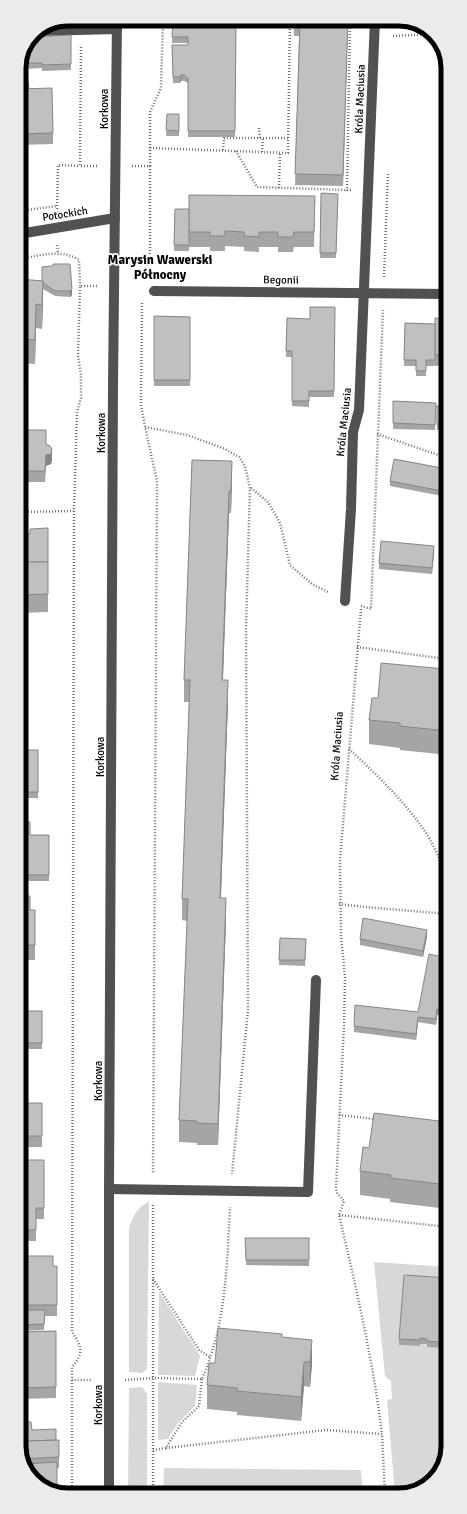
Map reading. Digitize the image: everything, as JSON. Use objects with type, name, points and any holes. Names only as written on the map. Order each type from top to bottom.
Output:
[{"type":"street","points":[[50,30],[94,26]]},
{"type":"street","name":"Korkowa","points":[[110,1488],[113,384],[117,26]]},
{"type":"street","name":"Króla Maciusia","points":[[345,600],[353,432],[359,410],[375,26]]},
{"type":"street","name":"Potockich","points":[[26,233],[115,218]]},
{"type":"street","name":"Begonii","points":[[154,291],[441,294]]},
{"type":"street","points":[[110,1189],[308,1192],[316,980]]},
{"type":"path","points":[[150,166],[150,112],[162,88],[163,26]]},
{"type":"path","points":[[150,148],[288,153],[290,26]]},
{"type":"path","points":[[392,44],[393,30]]},
{"type":"path","points":[[393,36],[424,34]]},
{"type":"path","points":[[259,128],[262,152]]},
{"type":"path","points":[[223,150],[224,138],[288,138]]},
{"type":"path","points":[[236,151],[257,187],[346,190]]},
{"type":"path","points":[[279,188],[280,152]]},
{"type":"path","points":[[26,210],[57,206],[58,165],[80,166]]},
{"type":"path","points":[[250,488],[268,502],[280,522],[290,565],[312,584],[345,600],[371,610],[388,169]]},
{"type":"path","points":[[26,258],[58,253],[73,256],[78,260],[80,286],[78,356],[81,398],[77,412],[74,511],[72,1332],[80,1344],[80,1358],[72,1367],[72,1488]]},
{"type":"path","points":[[80,286],[115,286]]},
{"type":"path","points":[[153,1488],[152,1277],[157,481],[141,404],[142,287],[154,291]]},
{"type":"path","points":[[145,427],[187,435],[225,449],[239,458],[245,466],[250,488],[246,626],[248,1010],[231,1191],[226,1280],[211,1358],[202,1379],[199,1406],[182,1422],[166,1448]]},
{"type":"path","points":[[377,434],[441,456]]},
{"type":"path","points":[[26,512],[74,511]]},
{"type":"path","name":"Króla Maciusia","points":[[339,1215],[344,1201],[337,1193],[336,1188],[345,984],[340,904],[340,860],[361,606]]},
{"type":"path","points":[[357,647],[441,658]]},
{"type":"path","points":[[349,749],[402,803],[425,831],[441,863]]},
{"type":"path","points":[[340,904],[441,913]]},
{"type":"path","points":[[339,1115],[378,1120]]},
{"type":"path","points":[[385,1488],[382,1434],[375,1382],[358,1297],[339,1215],[441,1226]]},
{"type":"path","points":[[152,1277],[199,1350],[211,1358]]},
{"type":"path","points":[[72,1380],[110,1381],[152,1378],[202,1379]]},
{"type":"path","points":[[153,1450],[326,1430],[382,1434]]},
{"type":"shaded area","points":[[149,1202],[147,1369],[142,1373],[129,1372],[129,1228],[136,1212],[141,1206]]},
{"type":"shaded area","points":[[374,1262],[441,1267],[441,1452],[439,1460],[427,1478],[410,1487],[394,1488],[387,1400],[392,1399],[391,1381],[385,1376]]},
{"type":"shaded area","points":[[159,1292],[200,1356],[195,1376],[158,1375]]},
{"type":"shaded area","points":[[158,1382],[197,1385],[195,1406],[178,1423],[168,1439],[158,1440]]},
{"type":"shaded area","points":[[142,1387],[147,1394],[147,1488],[128,1488],[129,1388]]},
{"type":"shaded area","points":[[164,1468],[361,1470],[362,1488],[163,1488]]},
{"type":"building","points":[[173,26],[236,26],[235,131],[188,131],[188,78],[184,75],[181,75],[180,77],[173,77],[172,45],[188,45],[188,37],[172,37]]},
{"type":"building","points":[[300,26],[348,26],[343,175],[295,174]]},
{"type":"building","points":[[71,35],[71,64],[42,65],[42,63],[27,63],[29,52],[33,44],[40,37]]},
{"type":"building","points":[[26,75],[27,75],[29,89],[26,89]]},
{"type":"building","points":[[52,88],[53,133],[26,134],[26,89]]},
{"type":"building","points":[[167,114],[179,114],[179,131],[166,130]]},
{"type":"building","points":[[321,193],[338,194],[336,253],[320,253]]},
{"type":"building","points":[[189,195],[315,196],[314,232],[294,232],[293,237],[278,237],[278,232],[259,232],[259,237],[244,236],[244,232],[225,231],[225,236],[210,236],[210,232],[189,232]]},
{"type":"building","points":[[175,209],[189,209],[189,245],[174,245]]},
{"type":"building","points":[[53,264],[70,264],[72,289],[70,291],[55,291],[43,283],[42,267],[53,266]]},
{"type":"building","points":[[26,280],[43,281],[42,305],[36,304],[35,340],[26,339]]},
{"type":"building","points":[[310,307],[335,307],[334,391],[309,391],[309,401],[292,401],[292,351],[286,351],[287,318],[310,319]]},
{"type":"building","points":[[154,316],[190,317],[190,380],[154,380]]},
{"type":"building","points":[[435,318],[441,318],[441,355],[435,355]]},
{"type":"building","points":[[405,323],[435,324],[435,360],[426,360],[426,371],[416,371],[416,360],[404,360]]},
{"type":"building","points":[[393,401],[436,403],[435,425],[393,423]]},
{"type":"building","points":[[437,406],[441,406],[441,424],[437,424]]},
{"type":"building","points":[[26,430],[46,430],[46,444],[52,449],[51,454],[46,455],[45,471],[26,471]]},
{"type":"building","points":[[394,459],[441,468],[441,491],[390,481]]},
{"type":"building","points":[[192,460],[232,461],[231,491],[229,491],[222,680],[228,680],[220,898],[226,898],[218,1124],[179,1120],[188,899],[182,899],[190,680],[184,680]]},
{"type":"building","points":[[48,528],[48,562],[26,562],[26,534],[30,534],[30,529]]},
{"type":"building","points":[[381,541],[434,546],[432,568],[379,563]]},
{"type":"building","points":[[26,562],[48,562],[48,594],[26,595]]},
{"type":"building","points":[[381,663],[441,669],[441,730],[400,726],[400,723],[369,720],[372,698],[378,698]]},
{"type":"building","points":[[26,750],[38,750],[38,792],[26,792]]},
{"type":"building","points":[[26,822],[30,822],[30,835],[49,835],[49,875],[26,875]]},
{"type":"building","points":[[26,896],[30,896],[30,910],[35,910],[35,945],[26,945]]},
{"type":"building","points":[[363,918],[427,930],[423,951],[360,939]]},
{"type":"building","points":[[280,938],[306,939],[305,960],[279,960]]},
{"type":"building","points":[[429,954],[441,957],[441,1010],[437,1009],[436,1019],[418,1017],[416,1034],[354,1026],[355,1005],[418,1012]]},
{"type":"building","points":[[26,1011],[42,1011],[42,1043],[26,1043]]},
{"type":"building","points":[[26,1103],[42,1103],[42,1136],[26,1136]]},
{"type":"building","points":[[374,1113],[439,1121],[438,1124],[441,1124],[441,1184],[390,1178],[391,1175],[360,1171],[363,1147],[369,1148]]},
{"type":"building","points":[[26,1160],[44,1160],[44,1208],[36,1208],[36,1230],[26,1230]]},
{"type":"building","points":[[245,1238],[309,1238],[309,1260],[246,1260]]},
{"type":"building","points":[[26,1256],[53,1256],[53,1266],[57,1266],[57,1305],[26,1305]]},
{"type":"building","points":[[404,1275],[441,1278],[441,1342],[427,1341],[427,1339],[420,1338],[420,1340],[399,1339]]},
{"type":"building","points":[[26,1310],[45,1310],[44,1324],[26,1325]]},
{"type":"building","points":[[218,1328],[282,1334],[282,1337],[312,1340],[310,1362],[304,1362],[301,1397],[237,1391],[237,1388],[207,1385],[209,1363],[215,1363]]},
{"type":"building","points":[[56,1331],[56,1387],[26,1388],[26,1332]]},
{"type":"building","points":[[26,1422],[31,1422],[32,1430],[56,1429],[56,1440],[27,1441]]},
{"type":"building","points":[[26,1433],[27,1441],[59,1440],[59,1457],[28,1459]]},
{"type":"building","points":[[57,1462],[57,1486],[42,1479],[36,1474],[30,1464]]},
{"type":"district","name":"Marysin Wawerski Północny","points":[[160,268]]}]
